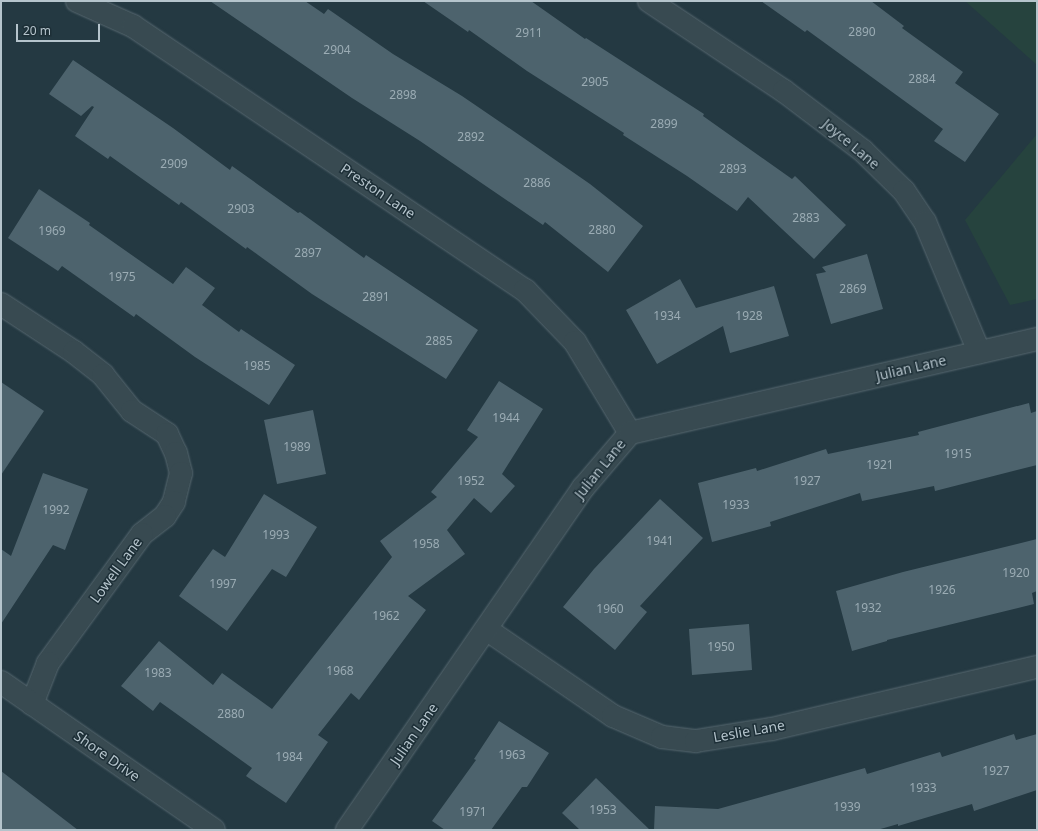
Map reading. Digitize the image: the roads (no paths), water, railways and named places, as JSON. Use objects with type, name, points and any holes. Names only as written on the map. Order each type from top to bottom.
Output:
[{"type":"street","name":"Preston Lane","points":[[77,1],[133,26],[525,290],[575,342],[630,433]]},
{"type":"street","name":"Joyce Lane","points":[[648,1],[784,91],[863,151],[904,192],[925,222],[979,352]]},
{"type":"street","name":"Lowell Lane","points":[[1,304],[74,352],[103,375],[132,412],[167,434],[176,453],[181,473],[174,502],[165,516],[142,534],[48,663],[32,704]]},
{"type":"street","name":"Julian Lane","points":[[347,830],[583,488],[630,433],[1037,339]]},
{"type":"street","name":"Leslie Lane","points":[[486,629],[613,716],[662,737],[696,741],[772,728],[1037,667]]},
{"type":"street","name":"Shore Drive","points":[[1,682],[214,830]]}]
